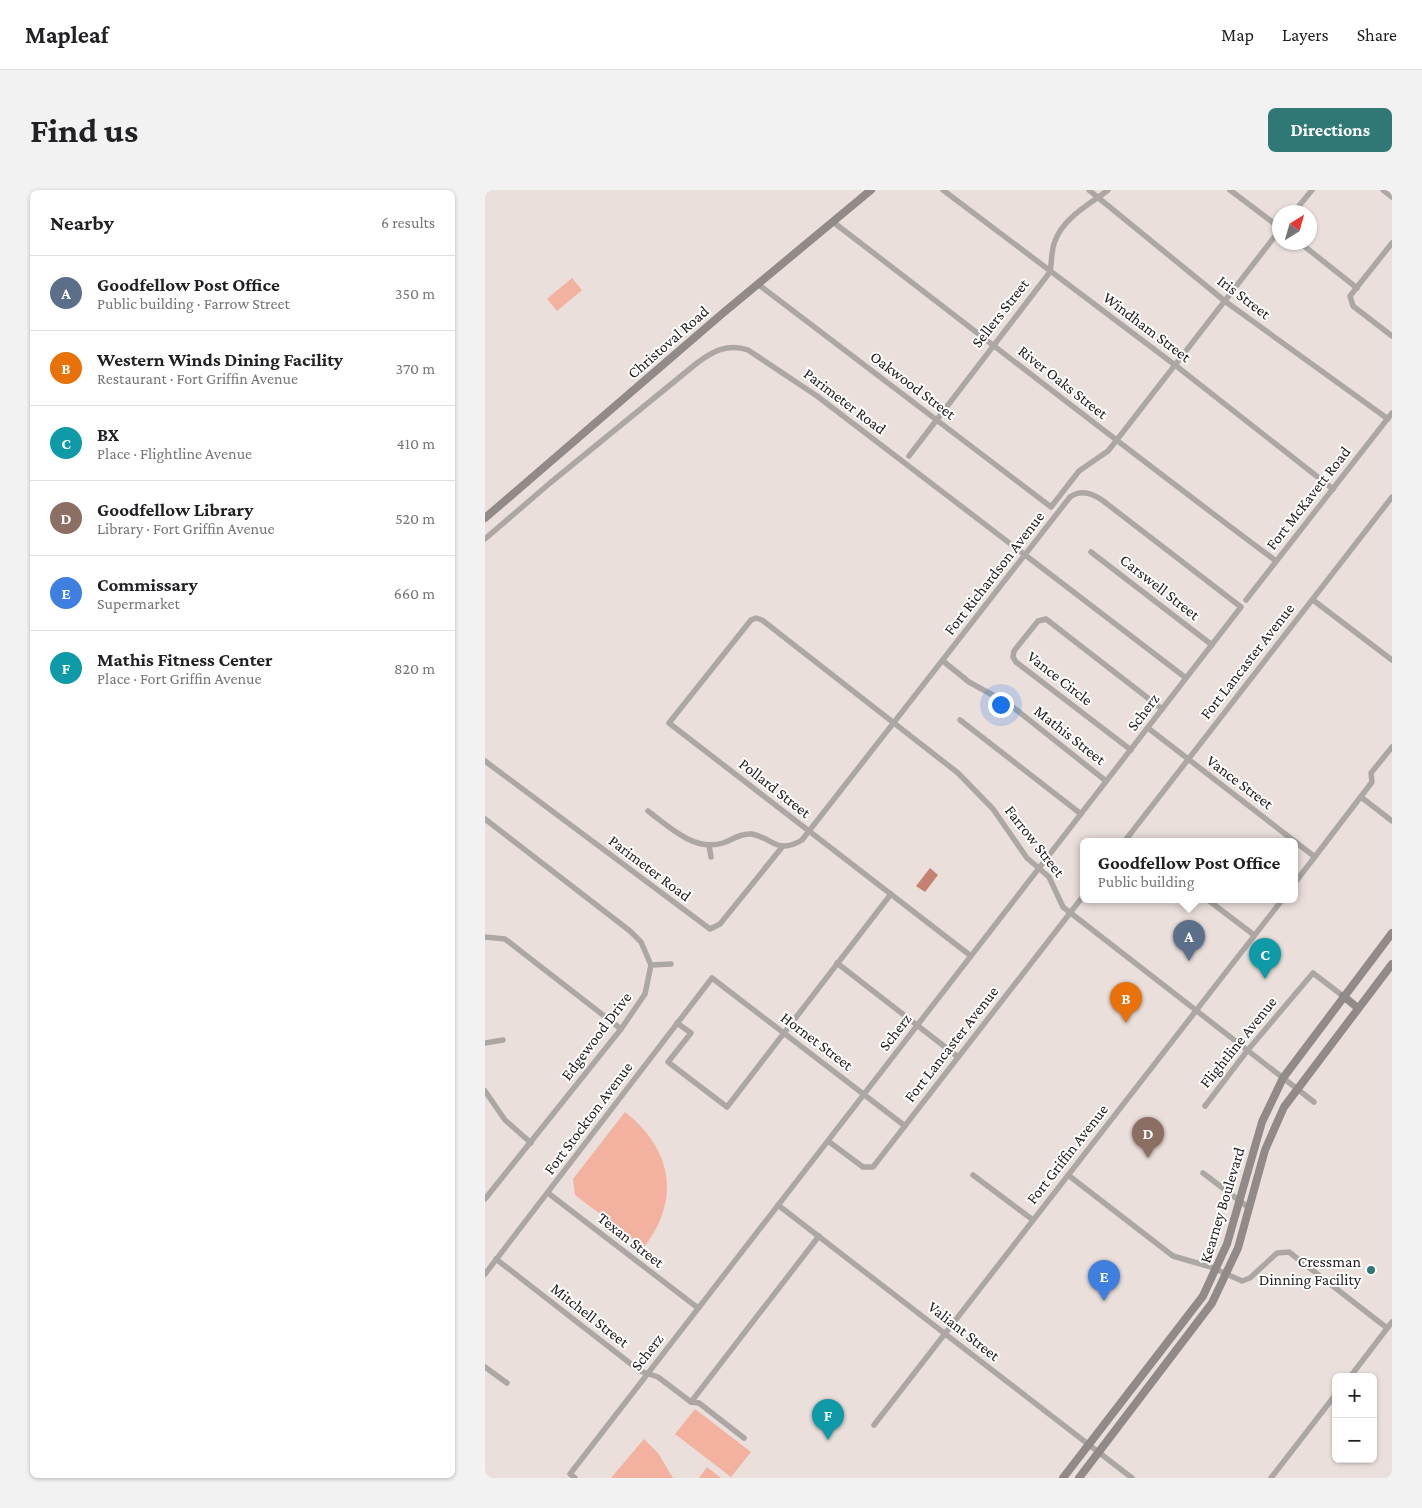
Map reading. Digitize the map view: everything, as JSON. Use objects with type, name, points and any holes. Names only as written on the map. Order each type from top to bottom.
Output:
[{"type":"street","name":"Christoval Road","points":[[485,518],[871,190]]},
{"type":"street","name":"Windham Street","points":[[943,190],[1175,365],[1333,489]]},
{"type":"street","name":"Iris Street","points":[[1089,190],[1226,302],[1387,419]]},
{"type":"street","name":"Sellers Street","points":[[909,456],[1050,272],[1055,241],[1077,212],[1108,190]]},
{"type":"street","points":[[1230,190],[1272,223]]},
{"type":"street","points":[[1300,205],[1312,190]]},
{"type":"street","points":[[1383,190],[1392,197]]},
{"type":"street","name":"River Oaks Street","points":[[833,222],[1276,562]]},
{"type":"street","points":[[1116,441],[1226,302],[1272,239]]},
{"type":"street","points":[[1392,243],[1350,296],[1353,306],[1392,336]]},
{"type":"street","points":[[1309,250],[1357,288]]},
{"type":"street","name":"Oakwood Street","points":[[759,285],[1051,507],[1079,471],[1108,451],[1116,441]]},
{"type":"street","name":"Parimeter Road","points":[[485,539],[550,482],[697,363],[716,350],[733,346],[748,350],[796,381],[1186,678]]},
{"type":"street","name":"Fort McKavett Road","points":[[1246,600],[1392,413]]},
{"type":"street","name":"Fort Richardson Avenue","points":[[810,832],[1024,555],[1070,497],[1079,492],[1091,493],[1241,607]]},
{"type":"street","name":"Fort Lancaster Avenue","points":[[1130,838],[1188,760],[1392,497]]},
{"type":"street","name":"Carswell Street","points":[[1091,552],[1212,645]]},
{"type":"street","points":[[1313,600],[1392,660]]},
{"type":"street","name":"Scherz","points":[[575,1478],[570,1474],[1241,607]]},
{"type":"street","name":"Farrow Street","points":[[753,618],[762,620],[964,779],[998,815],[1027,858],[1051,881],[1060,904],[1070,913],[1314,1102]]},
{"type":"street","name":"Pollard Street","points":[[753,618],[669,723],[971,956]]},
{"type":"street","name":"Vance Circle","points":[[1131,750],[1016,662],[1013,656],[1014,651],[1038,621],[1046,619],[1162,709]]},
{"type":"street","name":"Mathis Street","points":[[943,661],[969,682],[1009,704],[1106,781]]},
{"type":"street","points":[[960,720],[1081,814]]},
{"type":"street","name":"Vance Street","points":[[1147,728],[1290,838]]},
{"type":"street","points":[[1298,879],[1371,782],[1371,773],[1392,747]]},
{"type":"street","name":"Parimeter Road","points":[[485,760],[710,929],[720,924],[783,846]]},
{"type":"street","points":[[1361,796],[1392,821]]},
{"type":"street","points":[[648,811],[681,835],[709,845],[721,844],[748,834],[783,846],[797,843],[810,832]]},
{"type":"street","points":[[485,819],[630,931],[641,942],[651,965],[671,964]]},
{"type":"street","name":"Vance Street","points":[[1298,844],[1315,857]]},
{"type":"street","points":[[709,845],[711,858]]},
{"type":"street","points":[[677,1023],[691,1033],[668,1062],[727,1107],[891,894]]},
{"type":"street","name":"Fort Lancaster Avenue","points":[[828,1140],[863,1167],[870,1168],[905,1126],[1080,900]]},
{"type":"street","points":[[1212,903],[1254,935]]},
{"type":"street","name":"Fort Griffin Avenue","points":[[874,1425],[1280,903]]},
{"type":"street","name":"Kearney Boulevard","points":[[1063,1478],[1196,1307],[1217,1270],[1240,1201],[1262,1122],[1283,1078],[1392,933]]},
{"type":"street","points":[[485,937],[505,939],[621,1029]]},
{"type":"street","points":[[837,963],[958,1057]]},
{"type":"street","name":"Kearney Boulevard","points":[[1079,1478],[1201,1320],[1227,1275],[1239,1248],[1273,1129],[1296,1088],[1392,964]]},
{"type":"street","name":"Edgewood Drive","points":[[485,1199],[621,1029],[645,994],[651,965]]},
{"type":"street","name":"Flightline Avenue","points":[[1205,1106],[1247,1050],[1313,973],[1343,996]]},
{"type":"street","name":"Hornet Street","points":[[712,978],[905,1126]]},
{"type":"street","name":"Fort Stockton Avenue","points":[[485,1274],[712,978]]},
{"type":"street","points":[[1343,996],[1358,1008]]},
{"type":"street","points":[[485,1044],[503,1040]]},
{"type":"street","points":[[485,1091],[505,1120],[531,1142]]},
{"type":"street","points":[[1203,1173],[1249,1208]]},
{"type":"street","points":[[973,1175],[1033,1220]]},
{"type":"street","points":[[1068,1175],[1173,1256],[1217,1270],[1236,1280],[1246,1280],[1277,1253],[1289,1252],[1387,1328]]},
{"type":"street","name":"Texan Street","points":[[548,1193],[698,1308]]},
{"type":"street","name":"Valiant Street","points":[[778,1206],[1132,1478]]},
{"type":"street","points":[[691,1402],[819,1236]]},
{"type":"street","name":"Mitchell Street","points":[[496,1259],[640,1371],[658,1377],[691,1402],[699,1403],[744,1438]]},
{"type":"street","points":[[1352,1373],[1392,1322]]},
{"type":"street","points":[[485,1367],[507,1383]]},
{"type":"street","points":[[1271,1478],[1332,1399]]},
{"type":"shaded area","points":[[572,278],[582,290],[557,311],[547,299]]},
{"type":"shaded area","points":[[930,868],[938,875],[925,892],[916,886]]},
{"type":"shaded area","points":[[625,1112],[641,1126],[653,1142],[661,1158],[666,1175],[667,1193],[663,1211],[656,1229],[644,1247],[575,1195],[573,1179]]},
{"type":"shaded area","points":[[695,1409],[751,1452],[731,1477],[675,1434]]},
{"type":"shaded area","points":[[644,1439],[658,1453],[673,1478],[611,1478]]},
{"type":"shaded area","points":[[707,1467],[721,1478],[699,1478]]},
{"type":"place","name":"Goodfellow Post Office","points":[[1189,961]]},
{"type":"place","name":"BX","points":[[1265,979]]},
{"type":"place","name":"Western Winds Dining Facility","points":[[1126,1023]]},
{"type":"place","name":"Goodfellow Library","points":[[1148,1158]]},
{"type":"place","name":"Cressman Dinning Facility","points":[[1371,1270]]},
{"type":"place","name":"Commissary","points":[[1104,1301]]},
{"type":"place","name":"Mathis Fitness Center","points":[[828,1440]]}]
